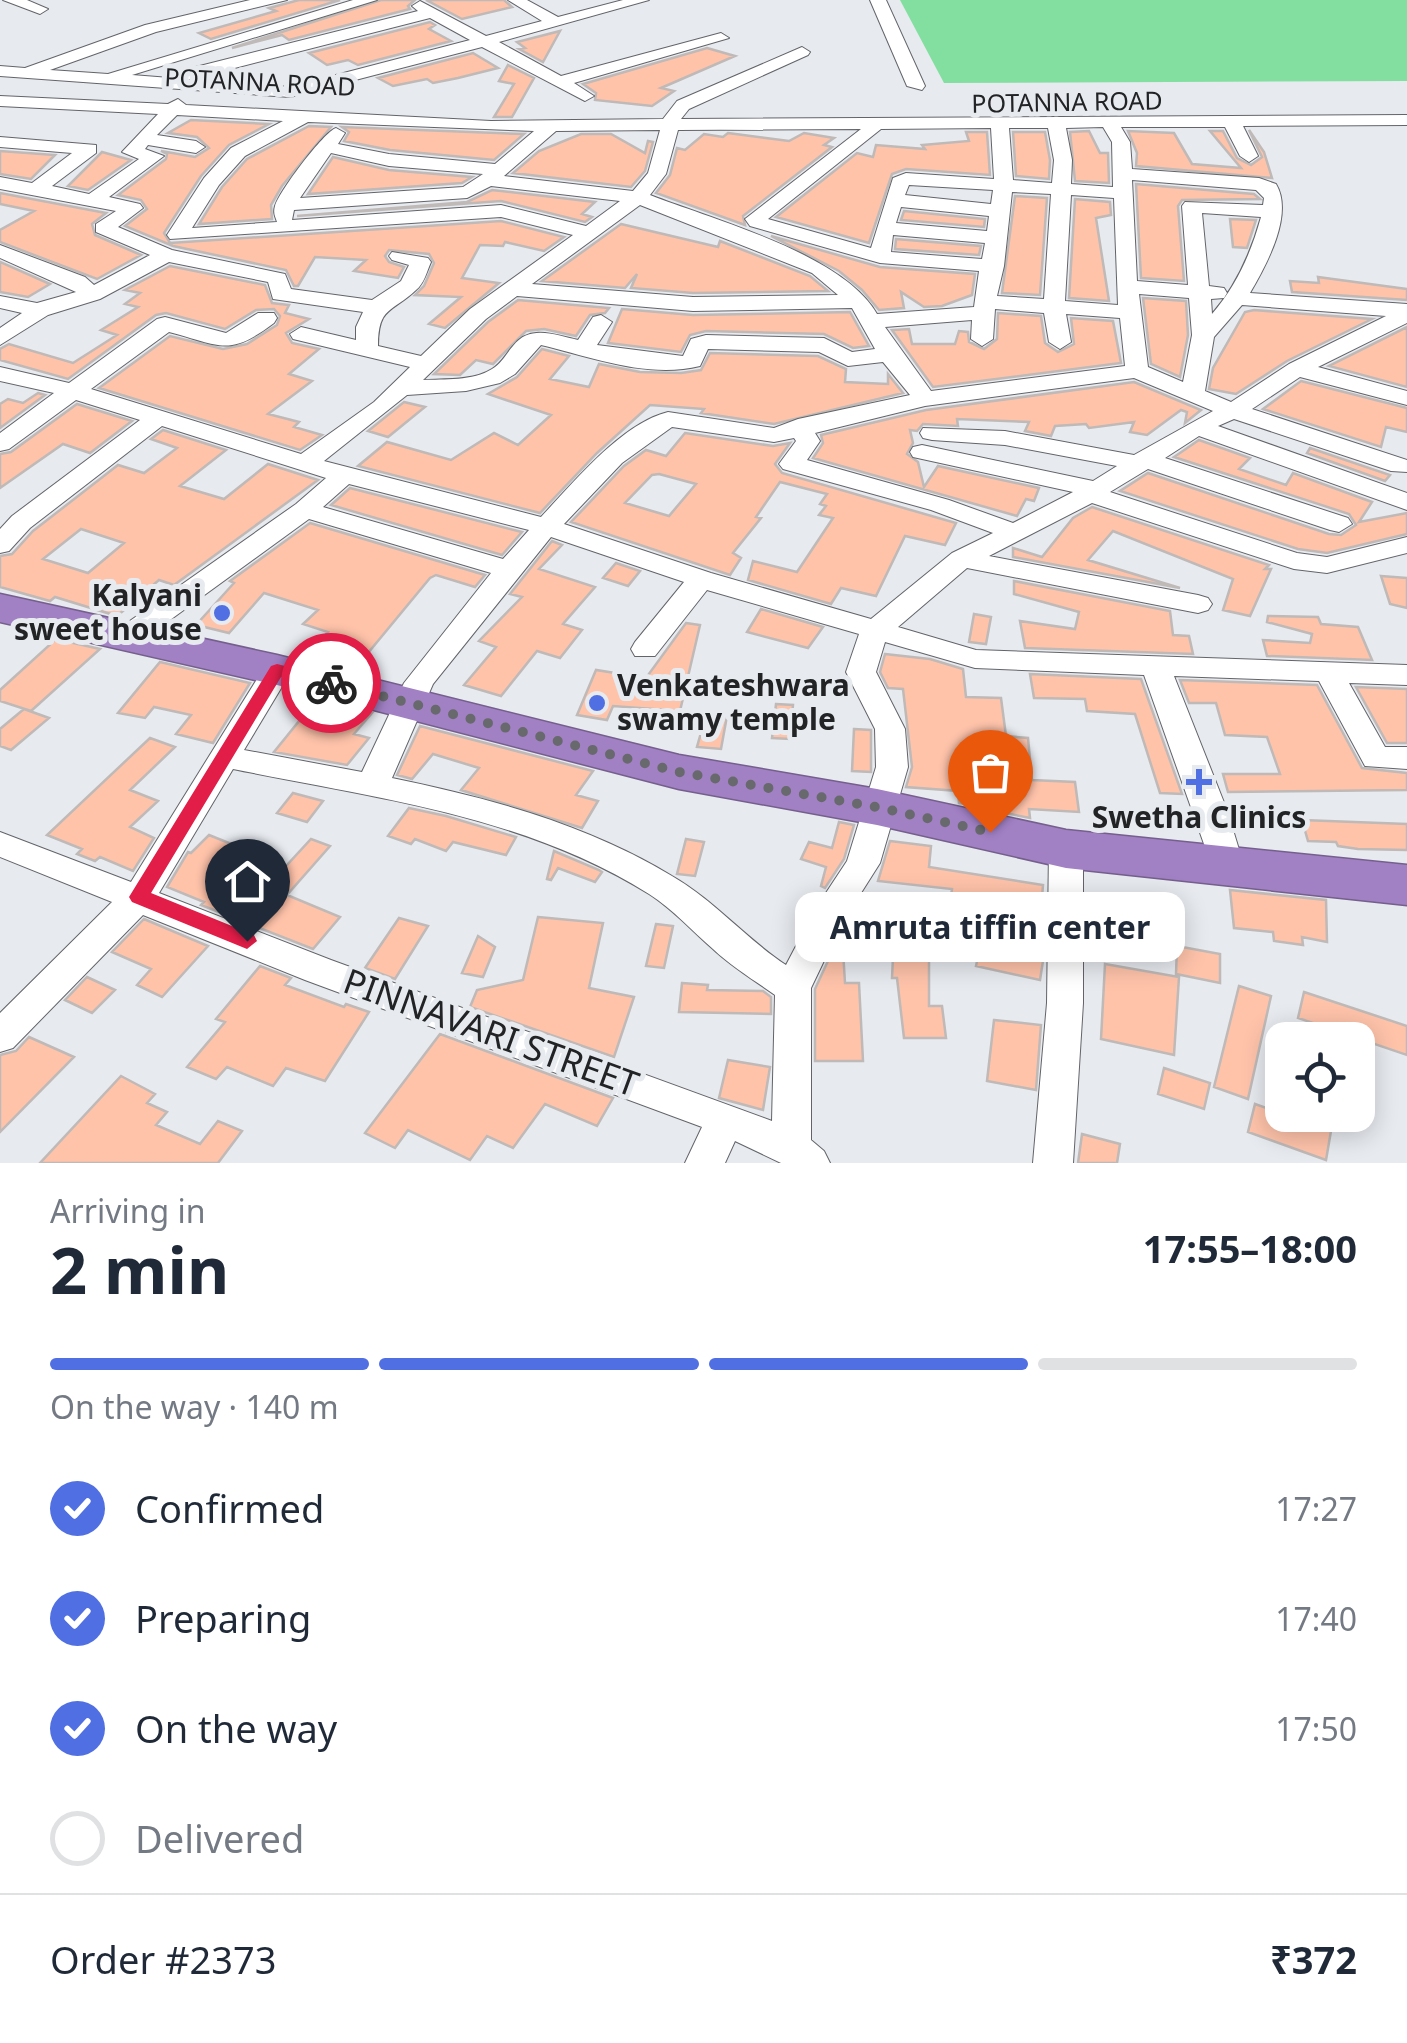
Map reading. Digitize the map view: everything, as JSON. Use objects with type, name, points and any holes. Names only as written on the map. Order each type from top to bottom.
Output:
[{"type":"highway","points":[[0,608],[277,670],[679,772],[876,807],[1066,849],[1407,884]]},
{"type":"street","points":[[11,0],[40,9]]},
{"type":"street","points":[[1,90],[23,74],[131,34],[215,11],[279,0]]},
{"type":"street","points":[[100,80],[369,0]]},
{"type":"street","points":[[405,0],[586,96]]},
{"type":"street","points":[[516,0],[555,22]]},
{"type":"street","points":[[177,235],[211,182],[286,103],[485,40],[641,0]]},
{"type":"street","points":[[878,0],[916,86]]},
{"type":"street","points":[[154,83],[434,12]]},
{"type":"street","points":[[560,82],[721,38]]},
{"type":"street","points":[[304,462],[382,407],[478,314],[638,197],[657,174],[673,121],[694,97],[802,52]]},
{"type":"street","points":[[23,74],[154,83],[286,103],[673,121]]},
{"type":"street","name":"POTANNA ROAD","points":[[1,90],[176,106],[286,103],[516,124]]},
{"type":"street","name":"POTANNA ROAD","points":[[1,90],[90,127],[176,106],[286,103],[349,118],[491,126],[673,121],[727,127],[872,129],[1407,123]]},
{"type":"street","points":[[94,200],[155,156],[132,152],[176,106]]},
{"type":"street","points":[[285,215],[323,146],[349,118]]},
{"type":"street","name":"POTANNA ROAD","points":[[727,127],[1228,118],[1407,123]]},
{"type":"street","points":[[445,206],[492,175],[552,124]]},
{"type":"street","points":[[1233,124],[1249,156]]},
{"type":"street","points":[[1112,126],[1120,142],[1137,371]]},
{"type":"street","points":[[0,142],[90,127],[90,150],[36,189]]},
{"type":"street","points":[[1057,127],[1062,141],[1062,188],[1054,306],[1060,342]]},
{"type":"street","points":[[982,340],[1002,184],[1000,128]]},
{"type":"street","points":[[872,129],[755,219],[880,257],[994,266]]},
{"type":"street","points":[[145,138],[196,147]]},
{"type":"street","points":[[323,146],[389,160],[638,197],[819,269],[859,301],[888,354],[925,400]]},
{"type":"street","points":[[1189,178],[1204,335],[1193,394]]},
{"type":"street","points":[[880,257],[894,200],[900,182],[906,179],[1062,188],[1189,178],[1266,186],[1274,198],[1272,212],[1244,297],[1204,335]]},
{"type":"street","points":[[0,183],[133,208],[102,228],[166,255],[278,278],[281,294],[376,307]]},
{"type":"street","points":[[894,200],[999,211]]},
{"type":"street","points":[[142,247],[177,235],[285,215],[445,206],[474,212],[501,211],[590,233]]},
{"type":"street","points":[[1192,206],[1272,212]]},
{"type":"street","points":[[467,238],[474,212]]},
{"type":"street","points":[[886,228],[996,238]]},
{"type":"street","points":[[0,250],[84,288]]},
{"type":"street","points":[[0,338],[40,310],[84,288],[166,255]]},
{"type":"street","points":[[367,349],[367,327],[376,307],[410,286],[420,262],[399,256]]},
{"type":"street","points":[[1128,287],[1407,312]]},
{"type":"street","points":[[511,289],[693,304],[859,301]]},
{"type":"street","points":[[0,302],[40,310]]},
{"type":"street","points":[[872,321],[984,307],[1054,306],[1132,312]]},
{"type":"street","points":[[801,1155],[793,988],[828,916],[863,862],[876,807],[892,767],[890,729],[868,692],[862,672],[874,632],[962,559],[1012,530],[1094,492],[1197,427],[1233,412],[1297,369],[1407,312]]},
{"type":"street","points":[[0,444],[166,324],[226,340],[240,338],[266,318]]},
{"type":"street","points":[[584,348],[601,322]]},
{"type":"street","points":[[301,334],[425,364]]},
{"type":"street","points":[[400,389],[459,384],[500,374],[532,339],[651,362],[685,364],[692,361],[699,344],[706,342],[816,344],[848,359],[888,354]]},
{"type":"street","points":[[1297,369],[1407,398]]},
{"type":"street","points":[[372,787],[408,702],[423,677],[548,527],[628,442],[652,424],[668,419],[774,435],[798,426],[925,400],[1137,371],[1233,412],[1405,465]]},
{"type":"street","points":[[0,374],[70,390],[344,475],[548,527],[701,579],[974,659],[1407,675]]},
{"type":"street","points":[[0,545],[20,522],[159,417]]},
{"type":"street","points":[[798,426],[808,441],[792,464],[940,505],[1012,530]]},
{"type":"street","points":[[1197,427],[1407,502]]},
{"type":"street","points":[[1339,524],[1141,461],[1005,438],[927,443],[1094,492],[1294,560],[1327,565],[1407,544]]},
{"type":"street","points":[[127,637],[304,510],[344,475]]},
{"type":"street","points":[[304,510],[511,570]]},
{"type":"street","points":[[962,559],[1198,604]]},
{"type":"street","points":[[644,649],[701,579]]},
{"type":"street","points":[[1156,667],[1212,810],[1227,866]]},
{"type":"street","points":[[0,1037],[139,897],[277,670]]},
{"type":"street","points":[[1329,673],[1376,758],[1407,758]]},
{"type":"street","points":[[225,757],[372,787],[433,795],[560,833],[662,886],[738,950],[793,988]]},
{"type":"street","name":"PINNAVARI STREET","points":[[0,844],[318,970],[726,1118],[801,1155]]},
{"type":"street","points":[[1054,1163],[1065,1004],[1066,849]]},
{"type":"street","points":[[705,1163],[726,1118]]},
{"type":"green space","points":[[900,0],[1407,0],[1407,81],[944,83]]},
{"type":"building","points":[[299,0],[340,0],[211,39],[199,33],[276,11],[269,8]]},
{"type":"building","points":[[381,0],[415,0],[408,6],[410,9],[289,40],[282,35],[232,48]]},
{"type":"building","points":[[426,0],[504,0],[512,7],[462,19]]},
{"type":"building","points":[[430,22],[435,25],[429,29],[451,41],[358,65],[348,60],[327,65],[309,53]]},
{"type":"building","points":[[560,31],[543,62],[519,49],[525,48],[517,42]]},
{"type":"building","points":[[707,48],[735,56],[661,88],[674,91],[652,106],[595,100],[596,93],[583,84]]},
{"type":"building","points":[[473,53],[498,68],[433,83],[427,79],[393,86],[378,78]]},
{"type":"building","points":[[508,65],[534,78],[512,117],[494,117],[514,84],[499,81]]},
{"type":"building","points":[[191,120],[269,124],[229,145],[201,176],[164,233],[170,243],[501,221],[564,237],[544,251],[505,242],[503,246],[480,245],[462,278],[499,283],[445,328],[429,324],[461,297],[415,295],[424,286],[434,263],[429,254],[389,250],[385,256],[389,262],[404,267],[398,278],[354,271],[366,260],[315,257],[298,286],[294,286],[286,270],[173,246],[125,226],[147,209],[141,200],[118,195],[166,159],[167,154],[161,151],[195,157],[209,148],[197,137],[168,133]]},
{"type":"building","points":[[309,126],[331,127],[282,186],[271,205],[272,219],[199,224],[222,187],[247,159]]},
{"type":"building","points":[[342,127],[524,134],[494,160],[390,150],[344,141],[349,132]]},
{"type":"building","points":[[1249,130],[1264,152],[1272,178],[1136,166],[1137,153],[1128,131],[1174,133],[1192,164],[1241,168],[1210,131],[1223,131],[1237,158],[1251,165],[1262,157]]},
{"type":"building","points":[[1089,131],[1100,153],[1108,153],[1109,183],[1075,181],[1070,132]]},
{"type":"building","points":[[966,132],[987,132],[990,175],[906,169],[892,174],[869,243],[776,217],[857,153],[873,157],[876,145],[925,149],[922,145],[969,141]]},
{"type":"building","points":[[1013,132],[1045,132],[1049,179],[1016,176]]},
{"type":"building","points":[[728,133],[789,141],[804,133],[834,138],[824,145],[832,147],[743,216],[745,225],[656,193],[670,175],[677,148],[685,150],[704,134],[723,137]]},
{"type":"building","points":[[581,134],[611,134],[645,153],[648,141],[653,142],[645,171],[631,187],[513,173],[539,151]]},
{"type":"building","points":[[0,151],[55,155],[31,179],[0,174]]},
{"type":"building","points":[[102,152],[131,160],[88,190],[68,186]]},
{"type":"building","points":[[333,157],[389,170],[472,177],[462,183],[308,194]]},
{"type":"building","points":[[1136,184],[1254,194],[1260,199],[1182,200],[1178,206],[1184,281],[1141,278]]},
{"type":"building","points":[[492,190],[595,202],[582,214],[592,217],[585,222],[501,201],[297,216],[467,202]]},
{"type":"building","points":[[0,193],[106,213],[92,224],[95,235],[141,255],[97,279],[0,242],[0,230],[34,211],[0,204]]},
{"type":"building","points":[[1015,196],[1047,198],[1040,295],[1002,293]]},
{"type":"building","points":[[1075,199],[1110,202],[1111,215],[1096,218],[1109,301],[1069,298]]},
{"type":"building","points":[[904,211],[985,219],[984,227],[901,220]]},
{"type":"building","points":[[1230,219],[1256,220],[1247,248],[1233,247]]},
{"type":"building","points":[[621,224],[718,247],[720,241],[810,276],[828,291],[693,293],[631,288],[637,274],[625,288],[542,281]]},
{"type":"building","points":[[771,236],[880,267],[975,274],[972,295],[942,306],[924,307],[901,292],[904,308],[879,310],[839,271]]},
{"type":"building","points":[[896,239],[981,246],[979,255],[895,249]]},
{"type":"building","points":[[0,262],[50,284],[28,297],[0,292]]},
{"type":"building","points":[[170,266],[265,285],[272,303],[289,305],[285,313],[309,319],[286,333],[292,343],[319,349],[289,374],[312,381],[268,414],[299,422],[294,427],[322,435],[300,450],[99,388],[170,336],[223,349],[247,344],[277,325],[280,316],[274,309],[256,310],[225,329],[166,313],[156,315],[68,379],[0,360],[0,349],[9,344],[73,363],[117,335],[101,330],[138,307],[125,304],[140,293],[125,290]]},
{"type":"building","points":[[1318,277],[1407,289],[1407,300],[1292,292],[1290,281],[1319,283]]},
{"type":"building","points":[[1143,298],[1186,301],[1188,335],[1180,377],[1151,364]]},
{"type":"building","points":[[518,300],[609,308],[605,313],[590,315],[576,336],[544,329],[526,331],[493,364],[476,360],[460,375],[434,374],[488,322]]},
{"type":"building","points":[[622,309],[693,315],[850,312],[869,346],[853,348],[824,334],[706,331],[690,335],[681,352],[608,343]]},
{"type":"building","points":[[1245,312],[1372,319],[1287,361],[1236,394],[1209,389],[1213,368]]},
{"type":"building","points":[[998,313],[1041,316],[1045,343],[1058,352],[1074,344],[1071,318],[1113,321],[1121,363],[933,387],[892,330],[909,329],[912,344],[955,344],[959,331],[968,332],[969,342],[984,349],[997,339]]},
{"type":"building","points":[[1407,327],[1407,387],[1329,366]]},
{"type":"building","points":[[542,349],[569,356],[550,379],[589,387],[599,364],[640,372],[681,373],[701,370],[710,353],[818,356],[846,369],[845,382],[888,384],[888,374],[903,393],[774,424],[701,413],[704,409],[650,405],[540,513],[358,466],[387,442],[451,460],[494,433],[518,445],[551,415],[488,394],[517,377]]},
{"type":"building","points":[[1301,381],[1407,408],[1407,432],[1386,427],[1381,447],[1263,409]]},
{"type":"building","points":[[1134,382],[1201,410],[1185,423],[1187,412],[1181,410],[1147,435],[1130,432],[1134,422],[1089,428],[1086,424],[1055,426],[1051,436],[1025,431],[1029,422],[957,419],[958,426],[923,424],[917,431],[910,430],[913,443],[907,454],[918,462],[924,487],[938,466],[1039,488],[1034,501],[1026,499],[1017,516],[813,458],[823,443],[821,435],[926,410]]},
{"type":"building","points":[[38,393],[45,395],[0,428],[0,404],[8,399],[23,403]]},
{"type":"building","points":[[404,402],[425,407],[388,437],[368,431]]},
{"type":"building","points":[[77,404],[132,421],[90,453],[63,444],[0,488],[0,454],[11,452]]},
{"type":"building","points":[[163,430],[226,450],[180,486],[224,499],[268,464],[318,480],[174,585],[159,580],[117,616],[55,597],[50,601],[0,587],[0,556],[12,554],[33,531],[118,465],[144,473],[177,448],[151,439]],"holes":[[[81,529],[124,543],[88,573],[43,559]]]},
{"type":"building","points":[[685,433],[773,446],[790,443],[775,464],[782,473],[956,523],[945,545],[905,536],[876,596],[841,588],[831,604],[748,580],[753,561],[797,572],[833,518],[819,515],[826,506],[820,504],[827,494],[780,482],[756,517],[761,518],[733,553],[741,558],[730,575],[571,522],[624,466],[646,450],[666,456]],"holes":[[[652,475],[696,484],[669,516],[625,503]]]},
{"type":"building","points":[[1199,440],[1250,458],[1239,469],[1286,485],[1293,473],[1372,502],[1359,522],[1407,513],[1407,534],[1327,553],[1298,549],[1120,491],[1148,473],[1329,534],[1341,535],[1356,525],[1349,514],[1174,457]]},
{"type":"building","points":[[1310,448],[1390,475],[1385,481],[1307,453]]},
{"type":"building","points":[[350,488],[522,532],[502,555],[331,505]]},
{"type":"building","points":[[1092,507],[1269,565],[1265,569],[1271,569],[1250,616],[1223,610],[1233,579],[1113,531],[1088,560],[1180,588],[1013,557],[1013,548],[1042,557],[1073,518]]},
{"type":"building","points":[[310,523],[485,575],[475,587],[436,575],[430,578],[358,665],[340,660],[344,656],[314,648],[328,632],[303,624],[318,610],[264,593],[229,633],[196,625],[234,583],[230,581]]},
{"type":"building","points":[[552,541],[562,545],[539,569],[595,587],[563,624],[582,630],[560,658],[537,651],[501,696],[464,685],[496,647],[479,641],[522,597],[510,594]]},
{"type":"building","points":[[616,563],[640,571],[628,586],[603,578]]},
{"type":"building","points":[[1381,576],[1407,578],[1407,608],[1390,604]]},
{"type":"building","points":[[1014,581],[1170,611],[1173,635],[1189,636],[1193,654],[1025,648],[1020,621],[1075,629],[1079,612],[1014,594]]},
{"type":"building","points":[[761,609],[823,627],[808,648],[747,632]]},
{"type":"building","points":[[974,614],[991,617],[986,644],[969,642]]},
{"type":"building","points":[[1268,616],[1318,617],[1321,624],[1358,627],[1372,660],[1267,656],[1263,640],[1310,643],[1312,634],[1267,622]]},
{"type":"building","points":[[686,623],[700,625],[680,711],[613,706],[607,720],[577,715],[596,670],[646,678]]},
{"type":"building","points":[[56,639],[100,649],[31,711],[0,701],[0,690]]},
{"type":"building","points":[[885,654],[930,659],[963,669],[966,697],[1001,698],[1006,736],[1028,738],[1032,780],[1075,782],[1079,812],[1029,809],[1030,818],[995,811],[994,807],[959,803],[958,791],[906,787],[912,767],[903,689],[888,688],[880,672]]},
{"type":"building","points":[[160,662],[250,683],[213,743],[176,734],[191,715],[154,707],[145,718],[118,713]]},
{"type":"building","points":[[1030,674],[1141,679],[1182,794],[1160,793],[1135,714],[1087,711],[1085,699],[1034,698]]},
{"type":"building","points":[[1180,680],[1317,685],[1362,768],[1407,773],[1407,790],[1228,792],[1223,774],[1280,774],[1267,737],[1225,735],[1216,703],[1189,703]]},
{"type":"building","points":[[1356,687],[1407,689],[1407,743],[1387,743]]},
{"type":"building","points":[[317,699],[372,713],[354,734],[369,738],[347,765],[274,752]]},
{"type":"building","points":[[776,704],[793,705],[790,739],[772,738]]},
{"type":"building","points":[[24,709],[49,718],[11,750],[0,746],[0,729]]},
{"type":"building","points":[[727,716],[721,749],[697,747],[704,722]]},
{"type":"building","points":[[420,726],[593,771],[576,795],[598,801],[582,828],[461,790],[479,768],[433,754],[412,779],[397,775]]},
{"type":"building","points":[[854,729],[871,730],[871,772],[852,771]]},
{"type":"building","points":[[150,738],[175,747],[130,790],[158,801],[130,827],[154,838],[133,871],[100,857],[95,861],[77,854],[82,849],[47,835]]},
{"type":"building","points":[[293,793],[323,801],[307,822],[277,813]]},
{"type":"building","points":[[409,808],[516,837],[506,855],[453,842],[446,851],[415,839],[411,844],[388,836]]},
{"type":"building","points":[[1302,820],[1407,824],[1407,850],[1358,849],[1338,846],[1336,842],[1308,841]]},
{"type":"building","points":[[839,822],[854,825],[844,859],[825,888],[821,886],[826,867],[801,859],[809,842],[832,848]]},
{"type":"building","points":[[209,835],[286,866],[311,839],[330,846],[287,895],[340,917],[313,949],[201,905],[204,902],[167,887],[188,852]]},
{"type":"building","points":[[686,839],[704,842],[695,876],[677,874]]},
{"type":"building","points":[[890,841],[931,846],[929,867],[1043,885],[1040,923],[949,909],[952,889],[878,881]]},
{"type":"building","points":[[554,851],[602,872],[595,882],[558,868],[551,880],[547,879]]},
{"type":"building","points":[[1230,890],[1326,900],[1327,942],[1302,937],[1303,945],[1274,941],[1273,932],[1234,928]]},
{"type":"building","points":[[538,917],[603,923],[589,988],[634,997],[614,1057],[470,1007],[477,990],[523,980]]},
{"type":"building","points":[[399,918],[428,926],[395,979],[365,968]]},
{"type":"building","points":[[144,919],[208,946],[162,997],[137,985],[151,969],[112,952]]},
{"type":"building","points":[[656,924],[673,926],[664,968],[646,966]]},
{"type":"building","points":[[478,936],[495,947],[483,977],[462,973]]},
{"type":"building","points":[[1177,946],[1220,954],[1220,983],[1176,974]]},
{"type":"building","points":[[980,947],[1043,961],[1040,980],[976,966]]},
{"type":"building","points":[[833,950],[843,950],[845,983],[859,983],[863,1061],[815,1061],[815,989]]},
{"type":"building","points":[[893,957],[929,960],[929,1006],[942,1006],[946,1038],[904,1038],[897,978],[892,978]]},
{"type":"building","points":[[1105,964],[1179,977],[1174,1055],[1101,1039]]},
{"type":"building","points":[[260,966],[291,978],[285,985],[369,1012],[325,1081],[286,1068],[273,1086],[227,1067],[216,1079],[187,1067],[225,1022],[216,1019]]},
{"type":"building","points":[[87,977],[115,990],[92,1013],[65,1000]]},
{"type":"building","points":[[682,983],[708,985],[707,990],[763,991],[771,997],[771,1014],[679,1012]]},
{"type":"building","points":[[1239,986],[1271,996],[1248,1099],[1214,1087]]},
{"type":"building","points":[[1304,992],[1407,1026],[1407,1055],[1375,1044],[1375,1022],[1310,1022],[1298,1018]]},
{"type":"building","points":[[994,1020],[1041,1025],[1036,1090],[987,1081]]},
{"type":"building","points":[[440,1034],[613,1098],[597,1126],[545,1104],[513,1148],[487,1136],[470,1160],[408,1130],[395,1148],[365,1133]]},
{"type":"building","points":[[29,1037],[74,1057],[0,1132],[0,1055],[16,1051]]},
{"type":"building","points":[[728,1060],[770,1067],[763,1110],[719,1098]]},
{"type":"building","points":[[1164,1068],[1210,1083],[1204,1109],[1158,1094]]},
{"type":"building","points":[[121,1076],[155,1094],[147,1103],[167,1112],[156,1125],[200,1144],[218,1121],[242,1131],[218,1163],[40,1163]]},
{"type":"building","points":[[1255,1104],[1265,1108],[1265,1132],[1331,1132],[1326,1160],[1248,1132]]},
{"type":"building","points":[[1082,1134],[1120,1144],[1117,1163],[1078,1163]]},
{"type":"way so far","points":[[331,683],[679,772],[990,832]]},
{"type":"place","name":"Kalyani sweet house","points":[[222,613]]},
{"type":"place","name":"Venkateshwara swamy temple","points":[[597,703]]},
{"type":"place","name":"Swetha Clinics","points":[[1199,782]]},
{"type":"place","name":"Amruta tiffin center","points":[[990,832]]},
{"type":"route","points":[[247,941],[139,897],[277,670],[331,683]]}]
